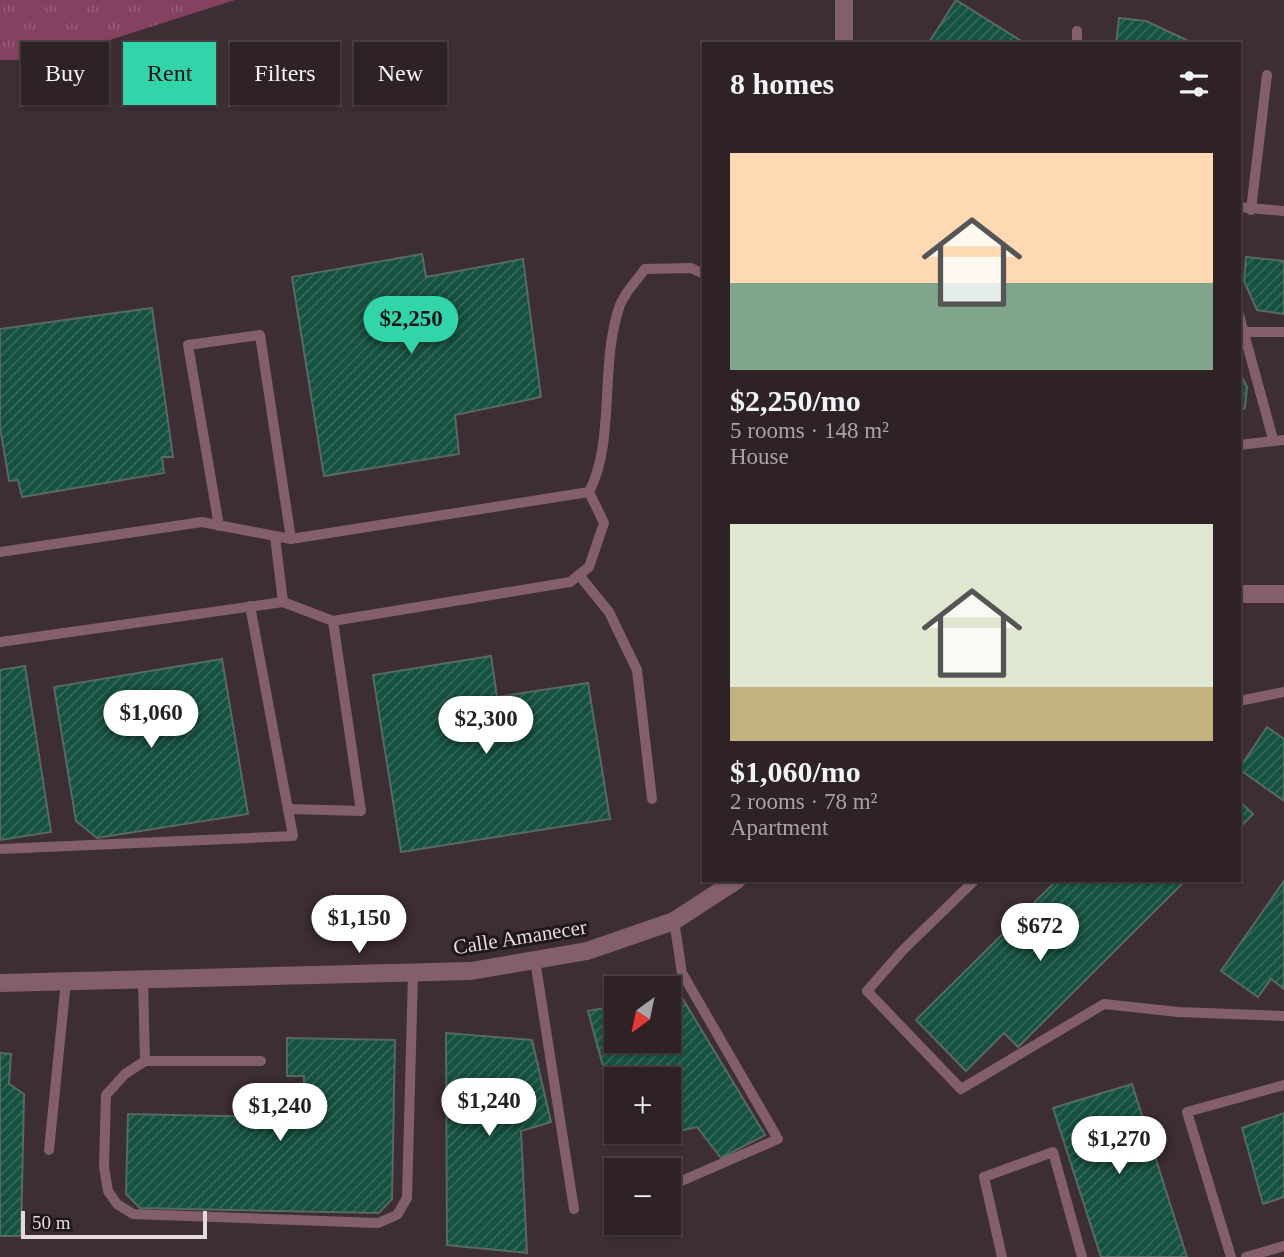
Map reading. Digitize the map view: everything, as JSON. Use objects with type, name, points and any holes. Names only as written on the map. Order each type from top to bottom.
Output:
[{"type":"street","points":[[844,0],[844,42]]},
{"type":"street","points":[[1241,594],[1284,594]]},
{"type":"street","name":"Calle Amanecer","points":[[0,983],[471,971],[587,951],[674,921],[734,882]]},
{"type":"lane","points":[[1077,31],[1077,42]]},
{"type":"lane","points":[[1251,210],[1267,75]]},
{"type":"lane","points":[[1241,208],[1284,211]]},
{"type":"lane","points":[[589,492],[600,471],[608,358],[621,303],[645,269],[691,268],[702,273]]},
{"type":"lane","points":[[1241,445],[1278,439],[1241,332],[1284,332]]},
{"type":"lane","points":[[219,526],[188,345],[260,335],[291,539]]},
{"type":"lane","points":[[0,552],[202,522],[291,539],[589,492]]},
{"type":"lane","points":[[0,642],[283,602],[332,621],[570,582],[589,567],[604,523],[589,492]]},
{"type":"lane","points":[[275,537],[283,602]]},
{"type":"lane","points":[[579,575],[609,612],[637,670],[652,799]]},
{"type":"lane","points":[[0,849],[293,836],[250,606]]},
{"type":"lane","points":[[288,809],[361,811],[332,621]]},
{"type":"lane","points":[[1241,701],[1284,692]]},
{"type":"lane","points":[[973,882],[903,950],[867,991],[961,1089],[1104,1004],[1178,1012],[1284,1016]]},
{"type":"lane","points":[[674,921],[682,974],[778,1139],[681,1181]]},
{"type":"lane","points":[[535,960],[574,1209]]},
{"type":"lane","points":[[261,1062],[145,1061],[125,1074],[106,1095],[104,1167],[108,1191],[117,1204],[133,1214],[378,1223],[397,1214],[407,1198],[413,973]]},
{"type":"lane","points":[[143,980],[145,1061]]},
{"type":"lane","points":[[49,1150],[66,981]]},
{"type":"lane","points":[[1231,1257],[1187,1112],[1284,1085]]},
{"type":"lane","points":[[1002,1257],[984,1177],[1053,1152],[1082,1257]]},
{"type":"lane","points":[[1246,1257],[1284,1246]]},
{"type":"green space","points":[[0,0],[235,0],[103,42],[21,42],[21,60],[0,60]]},
{"type":"building","points":[[956,0],[1023,42],[929,42]]},
{"type":"building","points":[[1119,18],[1146,21],[1191,42],[1116,42]]},
{"type":"building","points":[[422,254],[426,277],[523,259],[541,397],[455,415],[459,454],[324,476],[292,277]]},
{"type":"building","points":[[1246,257],[1284,261],[1284,314],[1257,310],[1244,281]]},
{"type":"building","points":[[152,308],[173,457],[162,457],[164,473],[22,497],[18,480],[9,481],[0,427],[0,329]]},
{"type":"building","points":[[1241,375],[1247,387],[1245,408],[1241,410]]},
{"type":"building","points":[[491,656],[497,697],[588,683],[610,819],[401,852],[373,675]]},
{"type":"building","points":[[222,659],[248,814],[97,838],[76,821],[54,687]]},
{"type":"building","points":[[25,666],[51,832],[0,840],[0,670]]},
{"type":"building","points":[[1267,727],[1284,739],[1284,801],[1241,770],[1241,766]]},
{"type":"building","points":[[1241,803],[1253,814],[1241,826]]},
{"type":"building","points":[[1284,881],[1284,989],[1271,979],[1258,997],[1221,971]]},
{"type":"building","points":[[1055,882],[1184,882],[1018,1047],[1004,1033],[966,1071],[916,1020]]},
{"type":"building","points":[[681,996],[765,1135],[721,1158],[697,1127],[681,1131],[681,1067],[604,1067],[604,1070],[588,1011],[604,1008],[604,1054],[681,1054]]},
{"type":"building","points":[[446,1033],[532,1040],[551,1122],[521,1131],[527,1253],[447,1245]]},
{"type":"building","points":[[287,1038],[395,1040],[392,1199],[379,1213],[140,1208],[126,1194],[128,1114],[323,1118],[323,1094],[304,1093],[304,1076],[287,1076]]},
{"type":"building","points":[[0,1053],[11,1054],[9,1084],[24,1094],[21,1236],[0,1236]]},
{"type":"building","points":[[1132,1084],[1187,1257],[1101,1257],[1053,1108]]},
{"type":"building","points":[[1284,1113],[1284,1197],[1263,1204],[1242,1128]]}]
